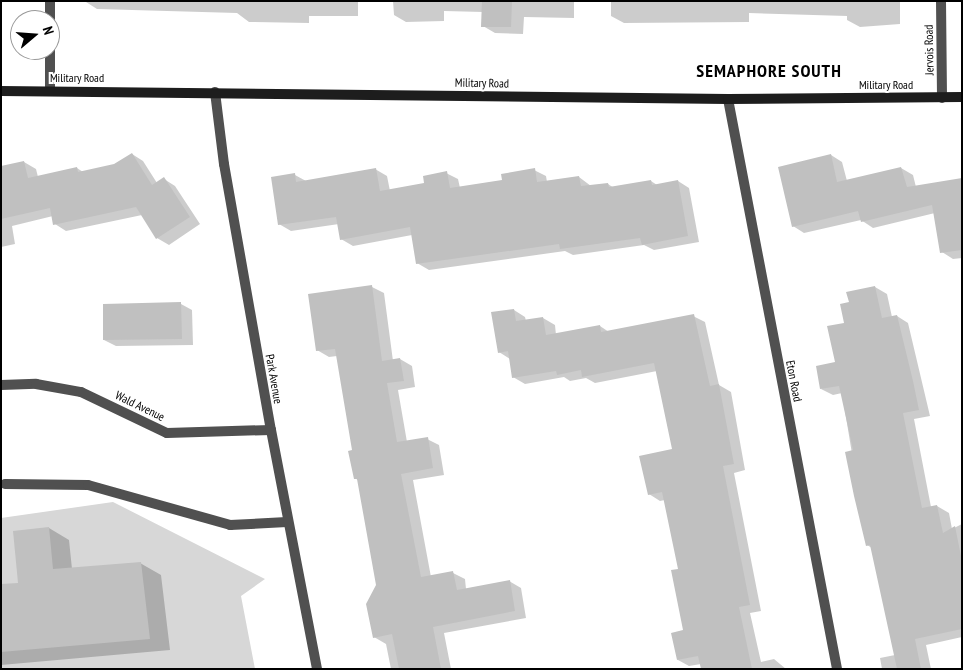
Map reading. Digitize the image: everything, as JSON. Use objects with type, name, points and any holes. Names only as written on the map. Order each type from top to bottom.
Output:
[{"type":"main road","name":"Military Road","points":[[1,91],[728,99],[962,97]]},
{"type":"street","name":"Jervois Road","points":[[941,1],[942,98]]},
{"type":"street","points":[[50,60],[50,91]]},
{"type":"street","name":"Park Avenue","points":[[215,92],[224,164],[287,522],[317,669]]},
{"type":"street","name":"Eton Road","points":[[728,99],[837,669]]},
{"type":"street","name":"Wald Avenue","points":[[1,385],[36,384],[81,392],[167,433],[271,430]]},
{"type":"street","points":[[5,484],[88,485],[230,525],[287,522]]},
{"type":"shaded area","points":[[113,502],[265,579],[241,596],[255,669],[1,669],[1,518]]},
{"type":"building","points":[[482,1],[512,1],[511,27],[481,27]]},
{"type":"building","points":[[132,153],[152,185],[164,177],[190,217],[156,239],[136,207],[53,225],[50,208],[1,219],[1,166],[24,161],[28,178],[77,167],[78,172],[114,164]]},
{"type":"building","points":[[831,154],[837,182],[901,167],[907,187],[962,178],[962,250],[940,253],[932,205],[861,222],[858,211],[792,227],[778,167]]},
{"type":"building","points":[[376,168],[380,191],[424,183],[423,176],[447,171],[450,188],[502,180],[501,174],[535,168],[537,182],[579,176],[581,186],[608,183],[609,187],[651,180],[652,185],[678,180],[688,236],[642,245],[640,238],[560,249],[559,244],[416,264],[410,227],[340,240],[336,217],[278,225],[271,177],[295,173],[296,182]]},
{"type":"building","points":[[372,285],[382,361],[400,358],[404,381],[387,383],[397,442],[428,437],[433,468],[401,474],[421,577],[453,571],[457,590],[510,580],[515,611],[433,627],[441,669],[399,669],[392,634],[373,638],[366,604],[376,585],[357,479],[354,479],[348,451],[352,450],[335,349],[316,351],[308,294]]},
{"type":"building","points":[[875,286],[882,318],[897,315],[913,381],[919,410],[903,413],[922,508],[937,505],[943,533],[955,526],[962,561],[962,629],[915,639],[921,669],[897,669],[870,545],[866,546],[854,496],[845,452],[853,450],[839,386],[820,389],[816,366],[835,362],[827,326],[844,323],[840,304],[849,302],[846,292]]},
{"type":"building","points":[[181,302],[182,339],[103,340],[103,304]]},
{"type":"building","points":[[514,309],[516,321],[543,317],[546,335],[600,325],[601,332],[694,314],[710,386],[719,384],[734,464],[723,466],[750,605],[739,607],[752,669],[701,669],[698,656],[677,660],[671,633],[683,630],[671,570],[678,569],[662,492],[648,495],[639,456],[672,449],[654,363],[582,377],[581,370],[557,375],[556,371],[512,378],[508,351],[498,353],[491,312]]},
{"type":"building","points":[[49,527],[53,569],[141,562],[150,639],[1,652],[1,584],[18,583],[13,531]]},
{"type":"district","name":"SEMAPHORE SOUTH","points":[[769,71]]}]
